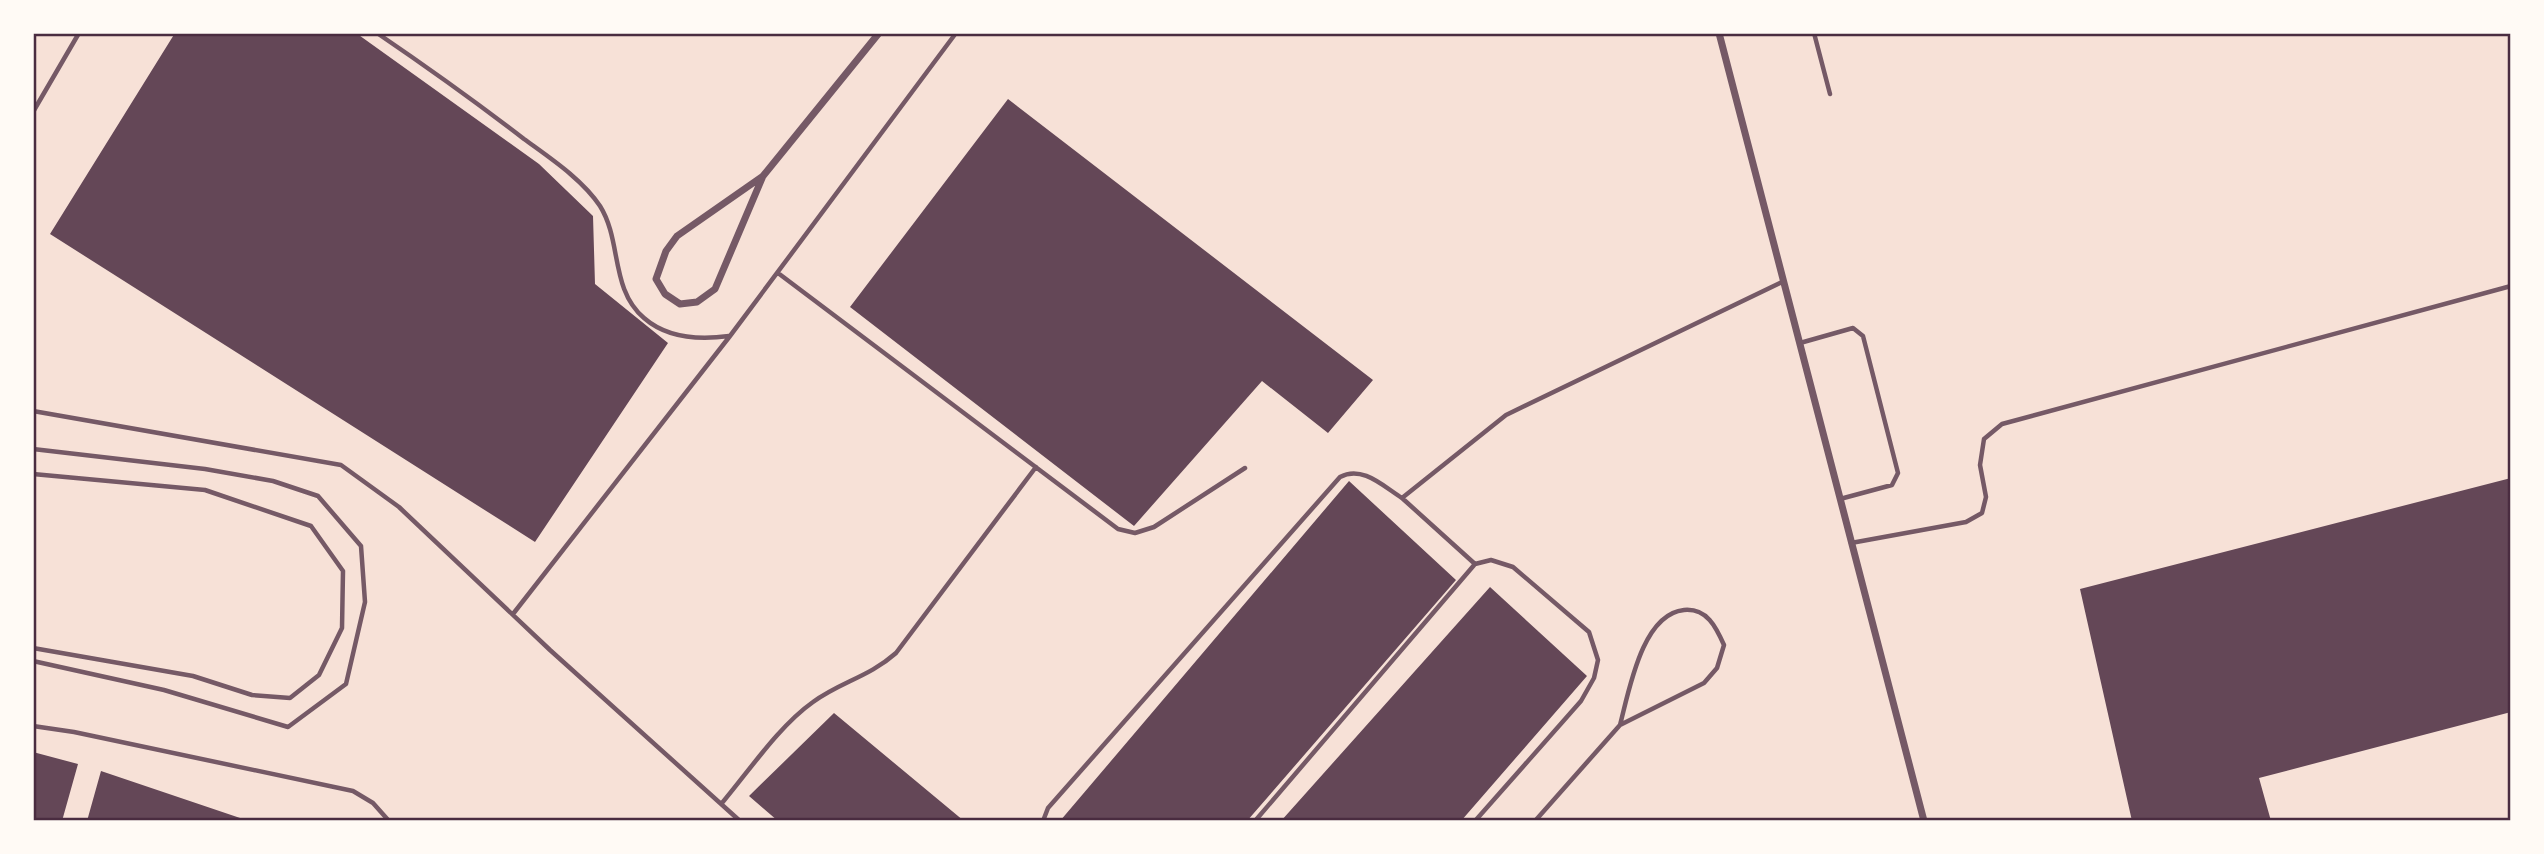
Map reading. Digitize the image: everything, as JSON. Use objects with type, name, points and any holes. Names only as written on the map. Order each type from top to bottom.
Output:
[{"type":"street","points":[[763,176],[677,236],[666,251],[656,279],[665,294],[680,304],[697,302],[715,289],[763,176],[879,33]]},
{"type":"street","points":[[1719,33],[1924,821]]},
{"type":"lane","points":[[33,112],[79,33]]},
{"type":"lane","points":[[377,33],[460,89],[585,188],[608,223],[623,288],[631,304],[645,319],[683,337],[705,340],[730,336]]},
{"type":"lane","points":[[513,614],[778,274],[956,33]]},
{"type":"lane","points":[[1814,33],[1830,94]]},
{"type":"lane","points":[[778,274],[1118,529],[1135,533],[1154,527],[1245,468]]},
{"type":"lane","points":[[1402,498],[1506,415],[1782,282]]},
{"type":"lane","points":[[1851,544],[1966,522],[1982,513],[1986,497],[1980,466],[1984,439],[2002,424],[2511,286]]},
{"type":"lane","points":[[1798,343],[1853,328],[1863,335],[1898,473],[1892,485],[1839,499]]},
{"type":"lane","points":[[33,411],[341,465],[399,507],[740,821]]},
{"type":"lane","points":[[33,449],[205,469],[273,481],[318,496],[361,546],[365,602],[346,684],[288,727],[164,690],[33,661]]},
{"type":"lane","points":[[722,803],[793,719],[813,702],[877,670],[896,653],[1036,467]]},
{"type":"lane","points":[[1043,821],[1048,808],[1340,477],[1349,472],[1362,474],[1402,498],[1475,564]]},
{"type":"lane","points":[[33,474],[205,490],[311,526],[343,571],[342,628],[319,675],[290,698],[252,695],[193,676],[33,648]]},
{"type":"lane","points":[[1255,821],[1475,564],[1491,560],[1513,567],[1589,632],[1598,660],[1594,678],[1581,701],[1475,821]]},
{"type":"lane","points":[[1535,821],[1620,725],[1704,683],[1717,668],[1724,645],[1714,621],[1692,609],[1671,611],[1653,627],[1634,674],[1620,725]]},
{"type":"lane","points":[[33,726],[74,732],[353,791],[373,803],[389,821]]},
{"type":"building","points":[[175,33],[356,33],[539,164],[593,216],[595,284],[668,343],[535,542],[50,234]]},
{"type":"building","points":[[1008,99],[1373,380],[1328,433],[1262,381],[1134,526],[850,307]]},
{"type":"building","points":[[2511,478],[2511,712],[2259,778],[2271,821],[2132,821],[2080,589]]},
{"type":"building","points":[[1349,481],[1456,580],[1247,821],[1060,821]]},
{"type":"building","points":[[1490,587],[1587,676],[1461,821],[1281,821]]},
{"type":"building","points":[[834,713],[964,821],[778,821],[749,796]]},
{"type":"building","points":[[33,752],[78,764],[62,821],[33,821]]},
{"type":"building","points":[[101,771],[246,820],[246,821],[87,821]]}]
